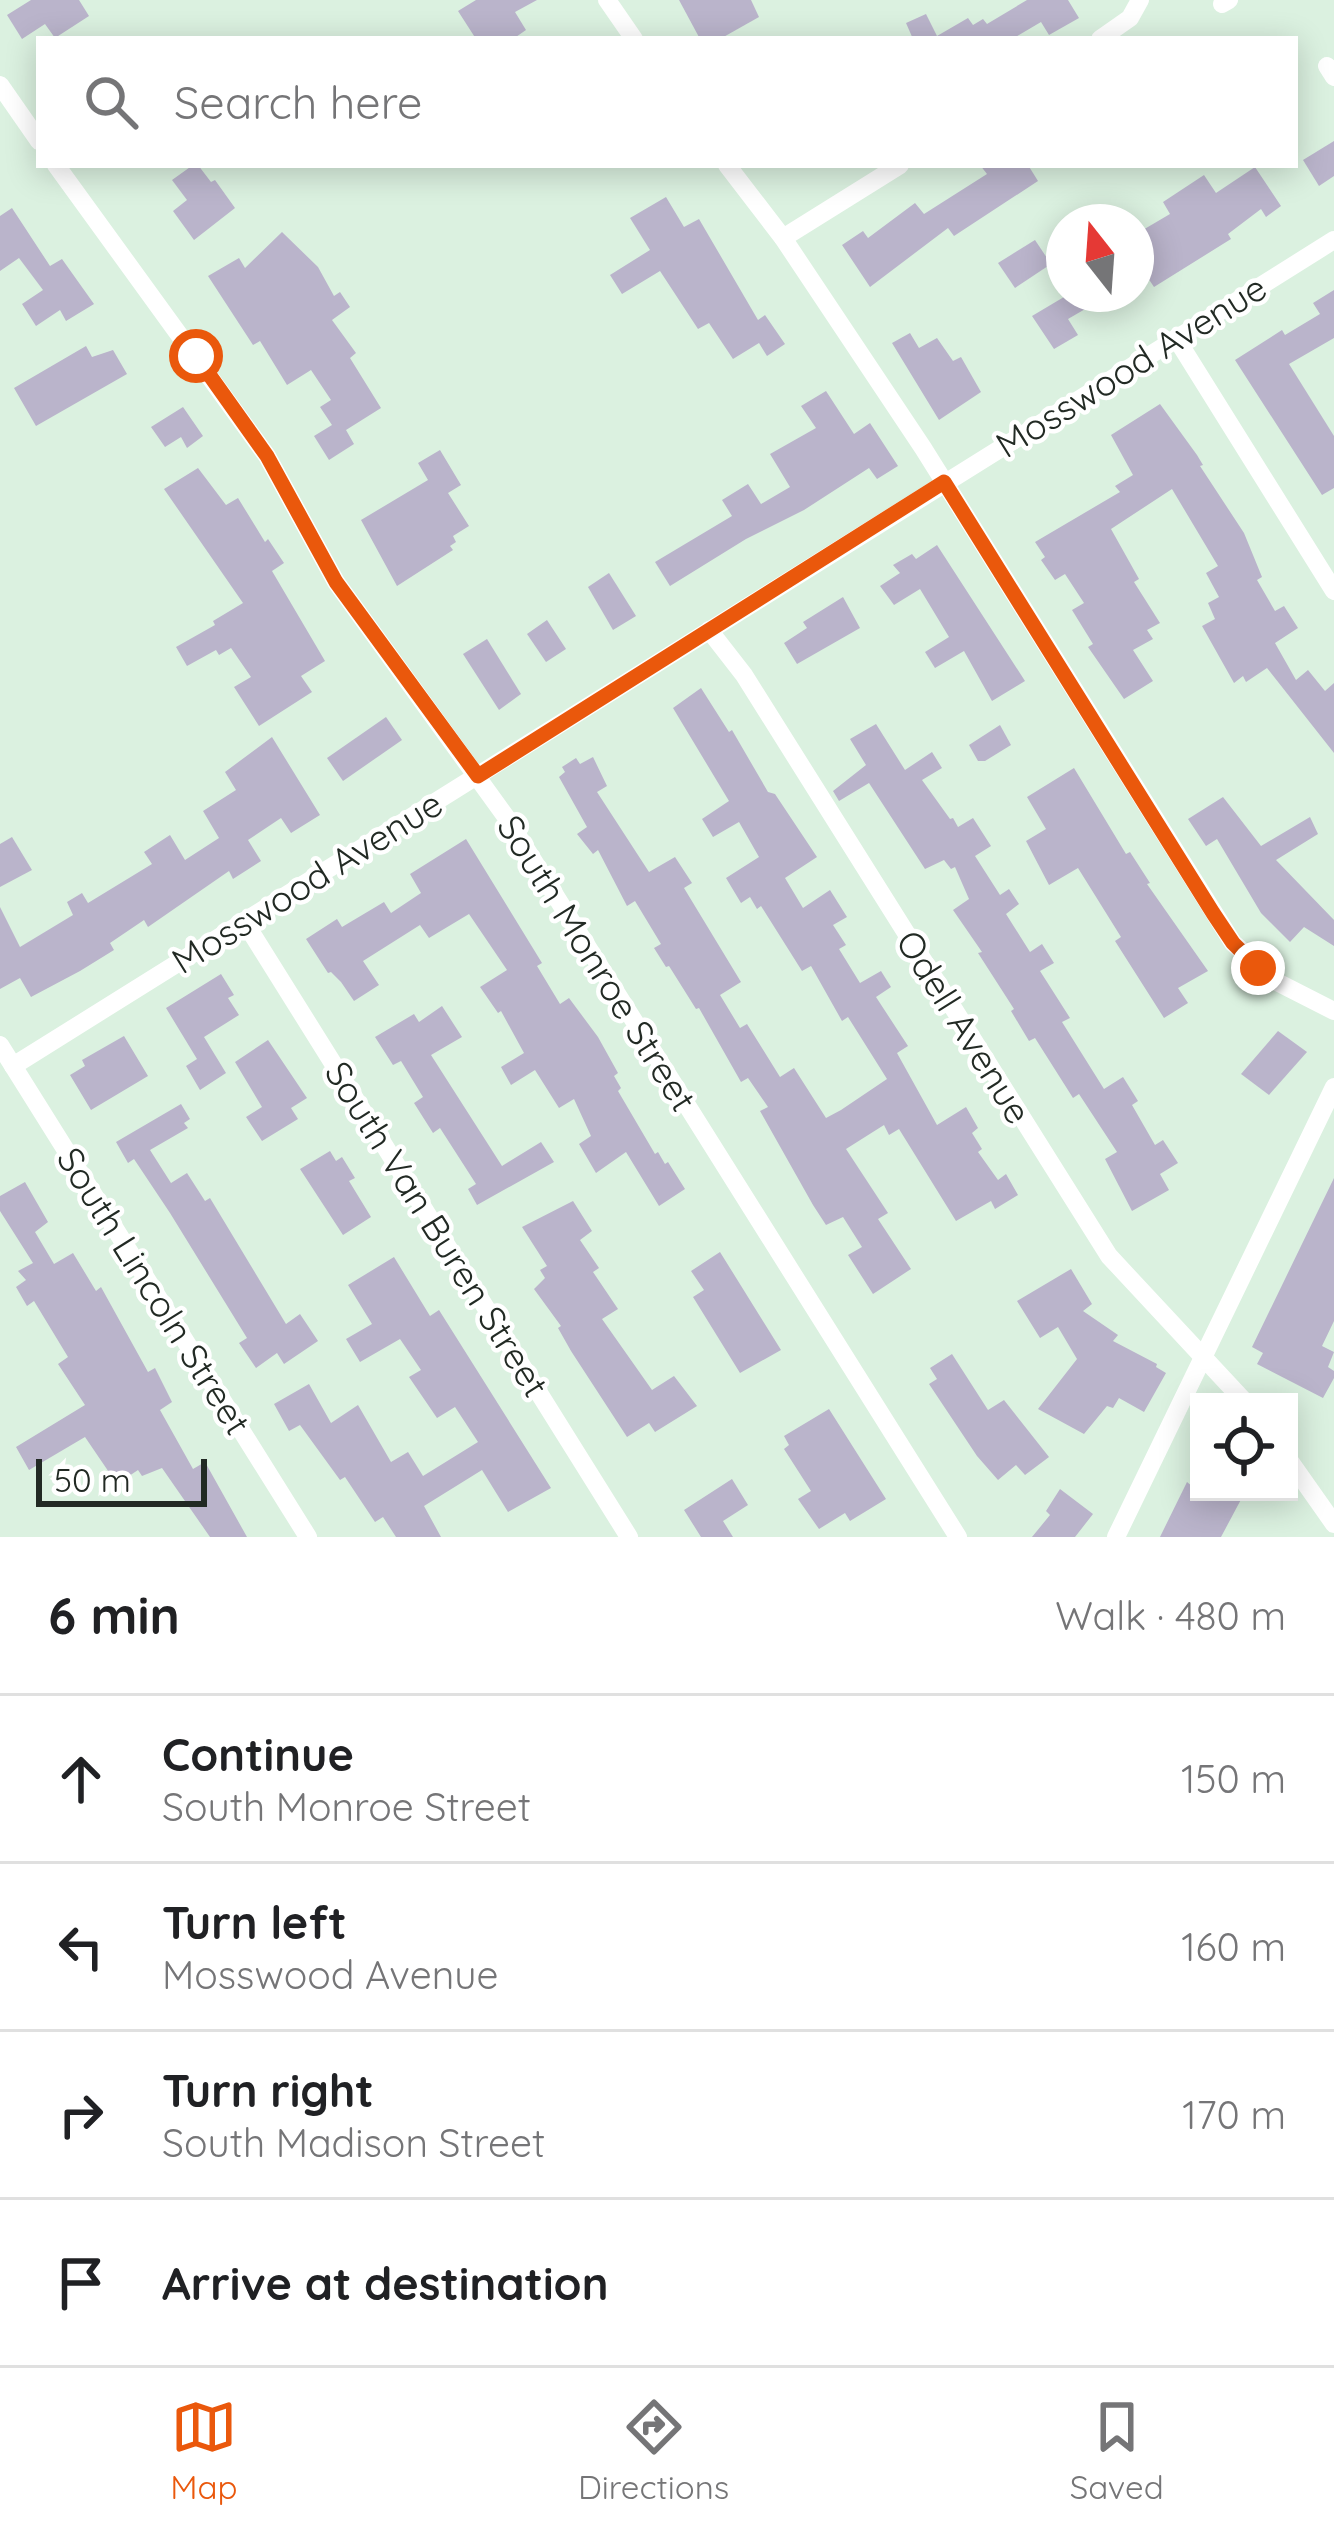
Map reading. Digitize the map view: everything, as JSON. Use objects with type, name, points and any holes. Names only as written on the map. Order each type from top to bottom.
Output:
[{"type":"street","points":[[607,0],[632,36]]},
{"type":"street","points":[[1104,36],[1130,18],[1140,0]]},
{"type":"street","points":[[0,85],[36,137]]},
{"type":"street","name":"South Monroe Street","points":[[58,168],[267,456],[336,582],[478,776],[958,1537]]},
{"type":"street","points":[[729,168],[783,238],[944,482],[1233,943],[1277,982],[1334,1011]]},
{"type":"street","points":[[783,238],[895,168]]},
{"type":"street","name":"Mosswood Avenue","points":[[14,1066],[1334,240]]},
{"type":"street","points":[[1176,338],[1334,591]]},
{"type":"street","name":"Odell Avenue","points":[[709,630],[744,675],[1108,1256],[1236,1393]]},
{"type":"street","name":"South Van Buren Street","points":[[244,921],[629,1537]]},
{"type":"street","name":"South Lincoln Street","points":[[0,1045],[308,1537]]},
{"type":"street","points":[[1116,1537],[1334,1087]]},
{"type":"street","points":[[1298,1473],[1334,1524]]},
{"type":"building","points":[[31,0],[79,0],[89,16],[58,36],[45,24],[22,39],[7,15]]},
{"type":"building","points":[[476,0],[537,0],[515,12],[526,30],[517,36],[474,36],[458,11]]},
{"type":"building","points":[[679,0],[751,0],[759,17],[725,36],[698,36]]},
{"type":"building","points":[[1027,0],[1068,0],[1079,18],[1049,35],[1041,22],[1017,36],[937,36],[968,18],[973,25],[983,19],[987,24]]},
{"type":"building","points":[[926,14],[937,36],[912,36],[906,23]]},
{"type":"building","points":[[1334,141],[1334,176],[1319,186],[1303,160]]},
{"type":"building","points":[[189,168],[200,168],[235,208],[194,240],[173,211],[187,200],[172,180]]},
{"type":"building","points":[[982,168],[1030,168],[1038,181],[954,236],[948,228],[870,287],[842,245],[863,231],[868,238],[915,203],[924,214],[987,174]]},
{"type":"building","points":[[1256,168],[1281,206],[1266,217],[1261,209],[1228,234],[1231,239],[1154,287],[1154,223],[1170,214],[1163,202],[1204,175],[1216,193]]},
{"type":"building","points":[[666,197],[684,227],[699,219],[758,320],[765,315],[785,344],[767,356],[759,343],[733,359],[709,323],[698,329],[660,271],[622,294],[610,275],[650,250],[630,218]]},
{"type":"building","points":[[12,208],[50,266],[62,259],[94,304],[66,321],[60,310],[36,326],[22,304],[43,290],[19,258],[0,271],[0,216]]},
{"type":"building","points":[[282,232],[318,267],[334,296],[340,292],[350,307],[332,320],[356,353],[350,358],[381,408],[346,430],[354,444],[329,460],[314,436],[332,425],[320,407],[331,400],[311,370],[287,385],[260,341],[253,345],[208,276],[239,258],[245,268]]},
{"type":"building","points":[[1035,240],[1046,256],[1046,267],[1015,288],[998,263]]},
{"type":"building","points":[[1334,290],[1334,338],[1289,364],[1334,436],[1334,488],[1322,495],[1235,360],[1282,330],[1285,335],[1320,314],[1313,303]]},
{"type":"building","points":[[1046,308],[1046,312],[1080,312],[1068,319],[1078,335],[1054,349],[1032,316]]},
{"type":"building","points":[[910,333],[919,348],[937,338],[953,361],[961,357],[981,392],[939,420],[892,343]]},
{"type":"building","points":[[86,346],[92,357],[113,350],[127,374],[36,426],[14,388]]},
{"type":"building","points":[[826,391],[854,434],[870,423],[898,466],[877,479],[869,468],[670,586],[655,562],[732,516],[722,500],[748,484],[761,504],[790,487],[770,454],[816,428],[801,406]]},
{"type":"building","points":[[1160,404],[1244,533],[1262,577],[1257,580],[1275,611],[1284,606],[1298,628],[1275,643],[1296,680],[1308,670],[1325,691],[1334,683],[1334,753],[1267,668],[1246,682],[1243,676],[1234,683],[1202,626],[1215,619],[1208,603],[1219,597],[1206,573],[1218,566],[1172,489],[1111,529],[1139,579],[1134,582],[1160,623],[1147,630],[1153,639],[1133,650],[1153,681],[1124,699],[1088,647],[1093,644],[1072,610],[1084,603],[1065,574],[1055,580],[1041,560],[1045,557],[1035,542],[1120,492],[1115,486],[1133,475],[1111,435]]},
{"type":"building","points":[[183,407],[203,436],[187,448],[181,437],[165,447],[151,427]]},
{"type":"building","points":[[440,450],[461,485],[448,493],[469,526],[453,536],[453,550],[397,586],[361,520],[428,480],[418,463]]},
{"type":"building","points":[[198,468],[226,505],[238,498],[284,563],[272,571],[325,661],[301,676],[312,692],[259,726],[234,687],[251,677],[231,648],[219,655],[216,650],[187,666],[176,647],[243,603],[164,489]]},
{"type":"building","points":[[937,545],[1025,681],[992,701],[964,651],[935,668],[925,652],[949,637],[920,589],[894,605],[880,586],[900,573],[893,565],[912,554],[916,559]]},
{"type":"building","points":[[609,573],[636,616],[613,630],[588,587]]},
{"type":"building","points":[[843,597],[860,628],[797,664],[784,643],[807,628],[803,622]]},
{"type":"building","points":[[547,620],[566,649],[546,662],[527,634]]},
{"type":"building","points":[[487,639],[521,694],[499,710],[463,654]]},
{"type":"building","points":[[701,688],[768,792],[775,794],[817,857],[785,878],[803,908],[830,890],[847,917],[833,925],[846,945],[839,949],[860,983],[881,971],[891,987],[876,997],[908,1046],[897,1053],[937,1125],[966,1107],[978,1128],[972,1133],[982,1149],[978,1152],[998,1180],[1006,1174],[1018,1195],[995,1209],[991,1201],[956,1221],[899,1129],[889,1135],[884,1125],[846,1149],[888,1213],[878,1219],[911,1269],[873,1294],[848,1255],[862,1247],[843,1217],[826,1225],[813,1205],[760,1111],[768,1107],[748,1078],[741,1082],[699,1008],[666,967],[654,948],[661,944],[635,901],[627,906],[598,850],[593,854],[577,834],[587,827],[559,777],[565,772],[562,767],[576,758],[580,764],[593,757],[607,786],[597,792],[649,872],[675,857],[692,883],[684,888],[741,982],[720,995],[740,1028],[747,1024],[780,1077],[794,1068],[826,1118],[841,1110],[887,1079],[848,1017],[842,1021],[811,966],[802,971],[761,906],[757,909],[750,897],[741,903],[726,878],[759,857],[739,822],[713,837],[702,819],[729,801],[673,708]]},
{"type":"building","points":[[386,717],[402,740],[343,781],[327,758]]},
{"type":"building","points":[[876,724],[905,770],[932,752],[942,768],[922,780],[958,827],[973,818],[991,846],[975,856],[1000,895],[1009,889],[1019,904],[1006,914],[1030,952],[1042,944],[1054,963],[1040,971],[1070,1018],[1062,1022],[1104,1089],[1123,1077],[1138,1101],[1132,1105],[1155,1145],[1163,1140],[1178,1163],[1160,1174],[1169,1190],[1132,1211],[1105,1159],[1117,1152],[1079,1094],[1073,1098],[1035,1038],[1029,1041],[978,953],[982,952],[953,910],[969,899],[955,867],[951,869],[944,860],[925,869],[869,783],[839,801],[833,791],[866,765],[850,739]]},
{"type":"building","points":[[1000,725],[1011,745],[978,761],[969,745]]},
{"type":"building","points":[[272,737],[320,815],[291,833],[281,818],[248,840],[261,861],[233,879],[229,871],[148,927],[144,920],[110,943],[114,950],[80,971],[31,997],[20,978],[0,989],[0,907],[20,947],[73,915],[67,902],[82,893],[88,903],[152,864],[144,852],[170,835],[185,860],[219,838],[203,811],[236,790],[225,772]]},
{"type":"building","points":[[1074,768],[1126,854],[1130,852],[1208,971],[1178,988],[1188,1003],[1164,1018],[1115,941],[1121,937],[1078,868],[1049,885],[1026,841],[1046,829],[1027,797]]},
{"type":"building","points":[[1223,797],[1261,846],[1310,817],[1318,834],[1276,860],[1334,920],[1334,946],[1304,927],[1290,942],[1261,913],[1217,839],[1206,846],[1188,819]]},
{"type":"building","points":[[12,837],[32,870],[0,887],[0,844]]},
{"type":"building","points":[[466,839],[542,963],[537,966],[560,1004],[569,998],[598,1037],[618,1073],[614,1076],[621,1088],[618,1091],[655,1154],[668,1162],[685,1189],[659,1206],[626,1152],[596,1173],[579,1144],[591,1136],[574,1099],[559,1108],[535,1070],[511,1085],[501,1067],[524,1053],[501,1011],[480,987],[507,970],[469,914],[429,938],[420,925],[363,961],[379,985],[354,1001],[306,939],[337,919],[342,927],[384,902],[391,913],[421,893],[410,874]]},
{"type":"building","points":[[221,974],[239,1015],[204,1037],[226,1073],[200,1090],[186,1066],[197,1059],[166,1008]]},
{"type":"building","points":[[442,1006],[462,1037],[431,1055],[502,1166],[541,1142],[554,1162],[477,1205],[468,1189],[476,1184],[440,1128],[433,1133],[414,1103],[423,1097],[401,1061],[393,1065],[375,1037],[414,1014],[419,1022]]},
{"type":"building","points":[[1278,1031],[1307,1052],[1269,1095],[1241,1074]]},
{"type":"building","points":[[124,1036],[148,1076],[91,1110],[70,1075],[85,1066],[82,1060]]},
{"type":"building","points":[[268,1040],[307,1098],[291,1108],[298,1119],[262,1141],[246,1117],[262,1107],[235,1062]]},
{"type":"building","points":[[181,1104],[190,1119],[184,1123],[188,1128],[150,1150],[171,1183],[187,1173],[205,1201],[210,1198],[286,1324],[300,1314],[318,1341],[284,1364],[277,1353],[256,1368],[239,1343],[247,1338],[170,1213],[134,1159],[128,1163],[116,1142]]},
{"type":"building","points":[[330,1151],[336,1161],[342,1157],[355,1178],[349,1181],[371,1217],[343,1235],[300,1169]]},
{"type":"building","points":[[1334,1178],[1334,1321],[1322,1346],[1334,1352],[1328,1367],[1334,1378],[1323,1398],[1257,1364],[1263,1353],[1252,1347]]},
{"type":"building","points":[[25,1182],[48,1222],[35,1232],[54,1264],[73,1253],[96,1291],[101,1287],[148,1372],[155,1368],[172,1402],[160,1410],[193,1469],[205,1462],[247,1537],[210,1537],[162,1468],[142,1476],[138,1470],[117,1484],[85,1437],[29,1470],[16,1447],[85,1405],[58,1364],[68,1357],[34,1301],[27,1306],[16,1287],[26,1280],[18,1271],[33,1263],[0,1211],[0,1196]]},
{"type":"building","points":[[573,1201],[592,1231],[580,1240],[599,1268],[593,1272],[618,1309],[602,1319],[652,1390],[674,1376],[697,1406],[655,1432],[649,1423],[627,1437],[534,1289],[545,1278],[540,1270],[547,1266],[522,1227]]},
{"type":"building","points":[[720,1252],[781,1350],[740,1373],[693,1297],[704,1290],[691,1271]]},
{"type":"building","points":[[394,1257],[430,1316],[439,1310],[551,1488],[508,1512],[482,1470],[424,1506],[441,1537],[396,1537],[383,1517],[375,1522],[345,1477],[340,1480],[300,1425],[289,1431],[274,1404],[309,1384],[331,1423],[358,1405],[391,1462],[408,1452],[423,1476],[478,1442],[455,1407],[437,1418],[409,1377],[421,1370],[400,1339],[360,1362],[346,1339],[372,1324],[348,1285]]},
{"type":"building","points":[[1071,1269],[1092,1304],[1083,1311],[1118,1335],[1113,1341],[1166,1373],[1144,1412],[1119,1398],[1084,1434],[1038,1409],[1077,1359],[1058,1327],[1040,1338],[1017,1301]]},
{"type":"building","points":[[952,1354],[988,1410],[1004,1400],[1049,1457],[1025,1475],[1016,1465],[998,1480],[929,1384],[937,1379],[930,1368]]},
{"type":"building","points":[[829,1409],[886,1499],[850,1521],[845,1513],[819,1529],[798,1499],[811,1491],[784,1449],[789,1445],[784,1436]]},
{"type":"building","points":[[732,1479],[748,1505],[723,1521],[733,1537],[701,1537],[684,1510]]},
{"type":"building","points":[[1187,1482],[1190,1501],[1240,1501],[1221,1537],[1160,1537]]},
{"type":"building","points":[[1060,1489],[1093,1514],[1075,1537],[1032,1537],[1050,1515],[1046,1511]]},
{"type":"route","points":[[196,356],[267,456],[336,582],[478,776],[944,482],[1213,913],[1258,968]]}]
